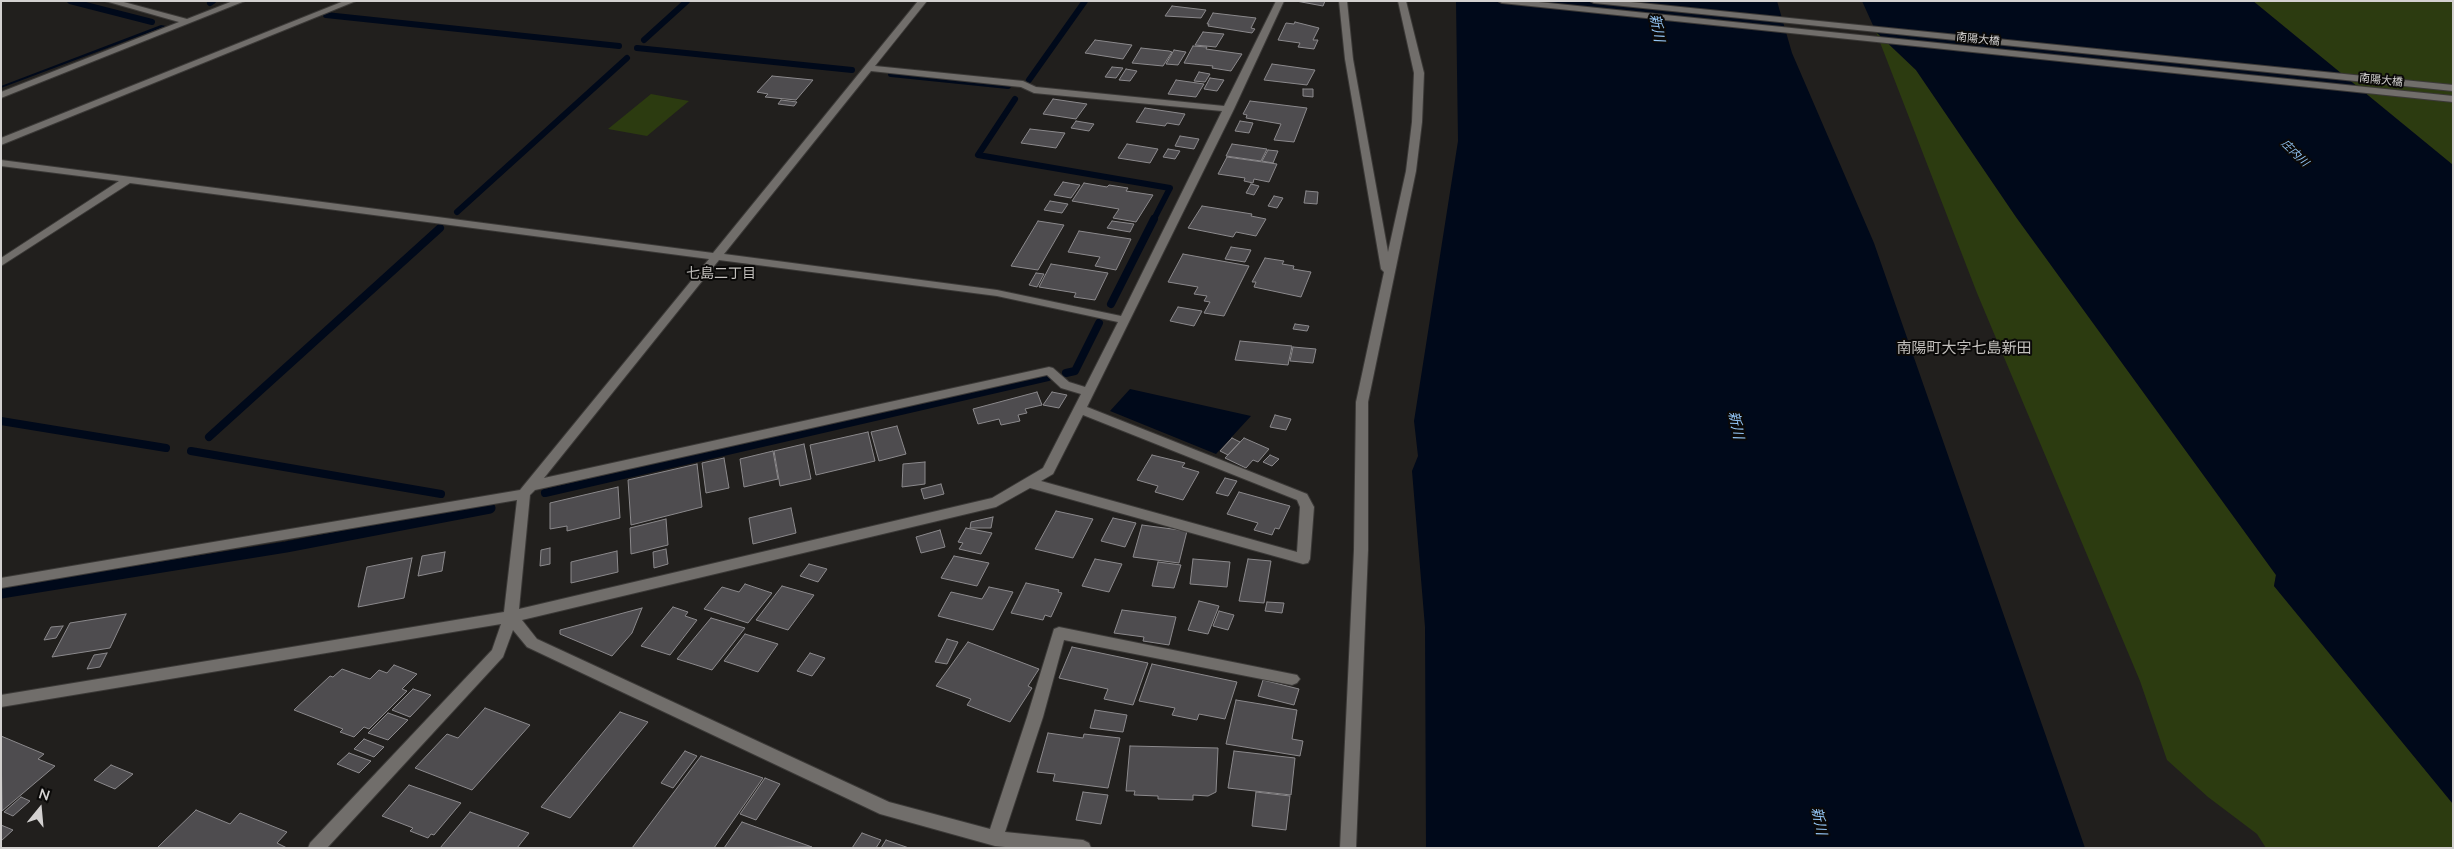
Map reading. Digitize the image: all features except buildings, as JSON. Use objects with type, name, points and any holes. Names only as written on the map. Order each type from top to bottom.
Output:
[{"type":"street","points":[[108,1],[188,22]]},
{"type":"street","points":[[1,95],[241,1]]},
{"type":"street","points":[[1,142],[352,1]]},
{"type":"street","points":[[316,848],[498,653],[511,617],[527,490],[923,1]]},
{"type":"street","points":[[1,701],[511,617],[996,502],[1048,471],[1125,320],[1280,1]]},
{"type":"street","points":[[1343,1],[1348,59],[1388,276]]},
{"type":"street","points":[[1348,848],[1361,550],[1362,402],[1410,171],[1418,122],[1419,73],[1402,1]]},
{"type":"street","name":"南陽大橋","points":[[1502,1],[2453,99]]},
{"type":"street","name":"南陽大橋","points":[[1594,1],[2453,88]]},
{"type":"street","points":[[865,72],[1024,84],[1034,90],[1229,109]]},
{"type":"street","points":[[1,163],[998,293],[1125,320]]},
{"type":"street","points":[[1,263],[128,180]]},
{"type":"street","points":[[1,583],[527,490],[1049,371],[1065,385],[1088,392]]},
{"type":"street","points":[[1030,483],[1303,558],[1307,508],[1302,497],[1079,410]]},
{"type":"street","points":[[511,617],[532,643],[886,809],[995,838],[1083,848]]},
{"type":"street","points":[[995,838],[1036,717],[1059,633],[1292,679]]},
{"type":"green space","points":[[2253,1],[2453,1],[2453,165]]},
{"type":"green space","points":[[1876,32],[1916,70],[2016,217],[2276,575],[2274,586],[2453,804],[2453,848],[2266,848],[2257,834],[2208,797],[2167,760],[2140,681],[1977,293]]},
{"type":"green space","points":[[651,94],[689,101],[647,136],[608,129]]},
{"type":"water","name":"新川","points":[[1456,1],[1777,1],[1792,53],[1874,243],[2085,848],[1426,848],[1425,627],[1412,471],[1418,456],[1414,421],[1458,141]]},
{"type":"water","name":"庄内川","points":[[1862,1],[2253,1],[2453,165],[2453,804],[2274,586],[2276,575],[2016,217],[1916,70],[1876,32]]},
{"type":"water","points":[[161,25],[166,26],[1,88],[1,86]]},
{"type":"water","points":[[1130,389],[1251,416],[1216,454],[1110,411]]},
{"type":"waterway","points":[[70,1],[152,22]]},
{"type":"waterway","points":[[644,40],[687,1]]},
{"type":"waterway","points":[[1029,80],[1085,1]]},
{"type":"waterway","points":[[326,15],[619,46]]},
{"type":"waterway","points":[[637,48],[852,70]]},
{"type":"waterway","points":[[457,212],[627,58]]},
{"type":"waterway","points":[[891,74],[1008,86]]},
{"type":"waterway","points":[[1015,99],[978,155],[1170,188],[1153,221]]},
{"type":"waterway","points":[[1111,304],[1154,219]]},
{"type":"waterway","points":[[209,437],[440,228]]},
{"type":"waterway","points":[[1066,373],[1075,371],[1099,323]]},
{"type":"waterway","points":[[545,493],[1048,377]]},
{"type":"waterway","points":[[1,421],[166,448]]},
{"type":"waterway","points":[[191,451],[441,494]]},
{"type":"waterway","points":[[1,593],[286,547],[490,508]]},
{"type":"district","name":"七島二丁目","points":[[721,273]]},
{"type":"district","name":"南陽町大字七島新田","points":[[1964,348]]}]
